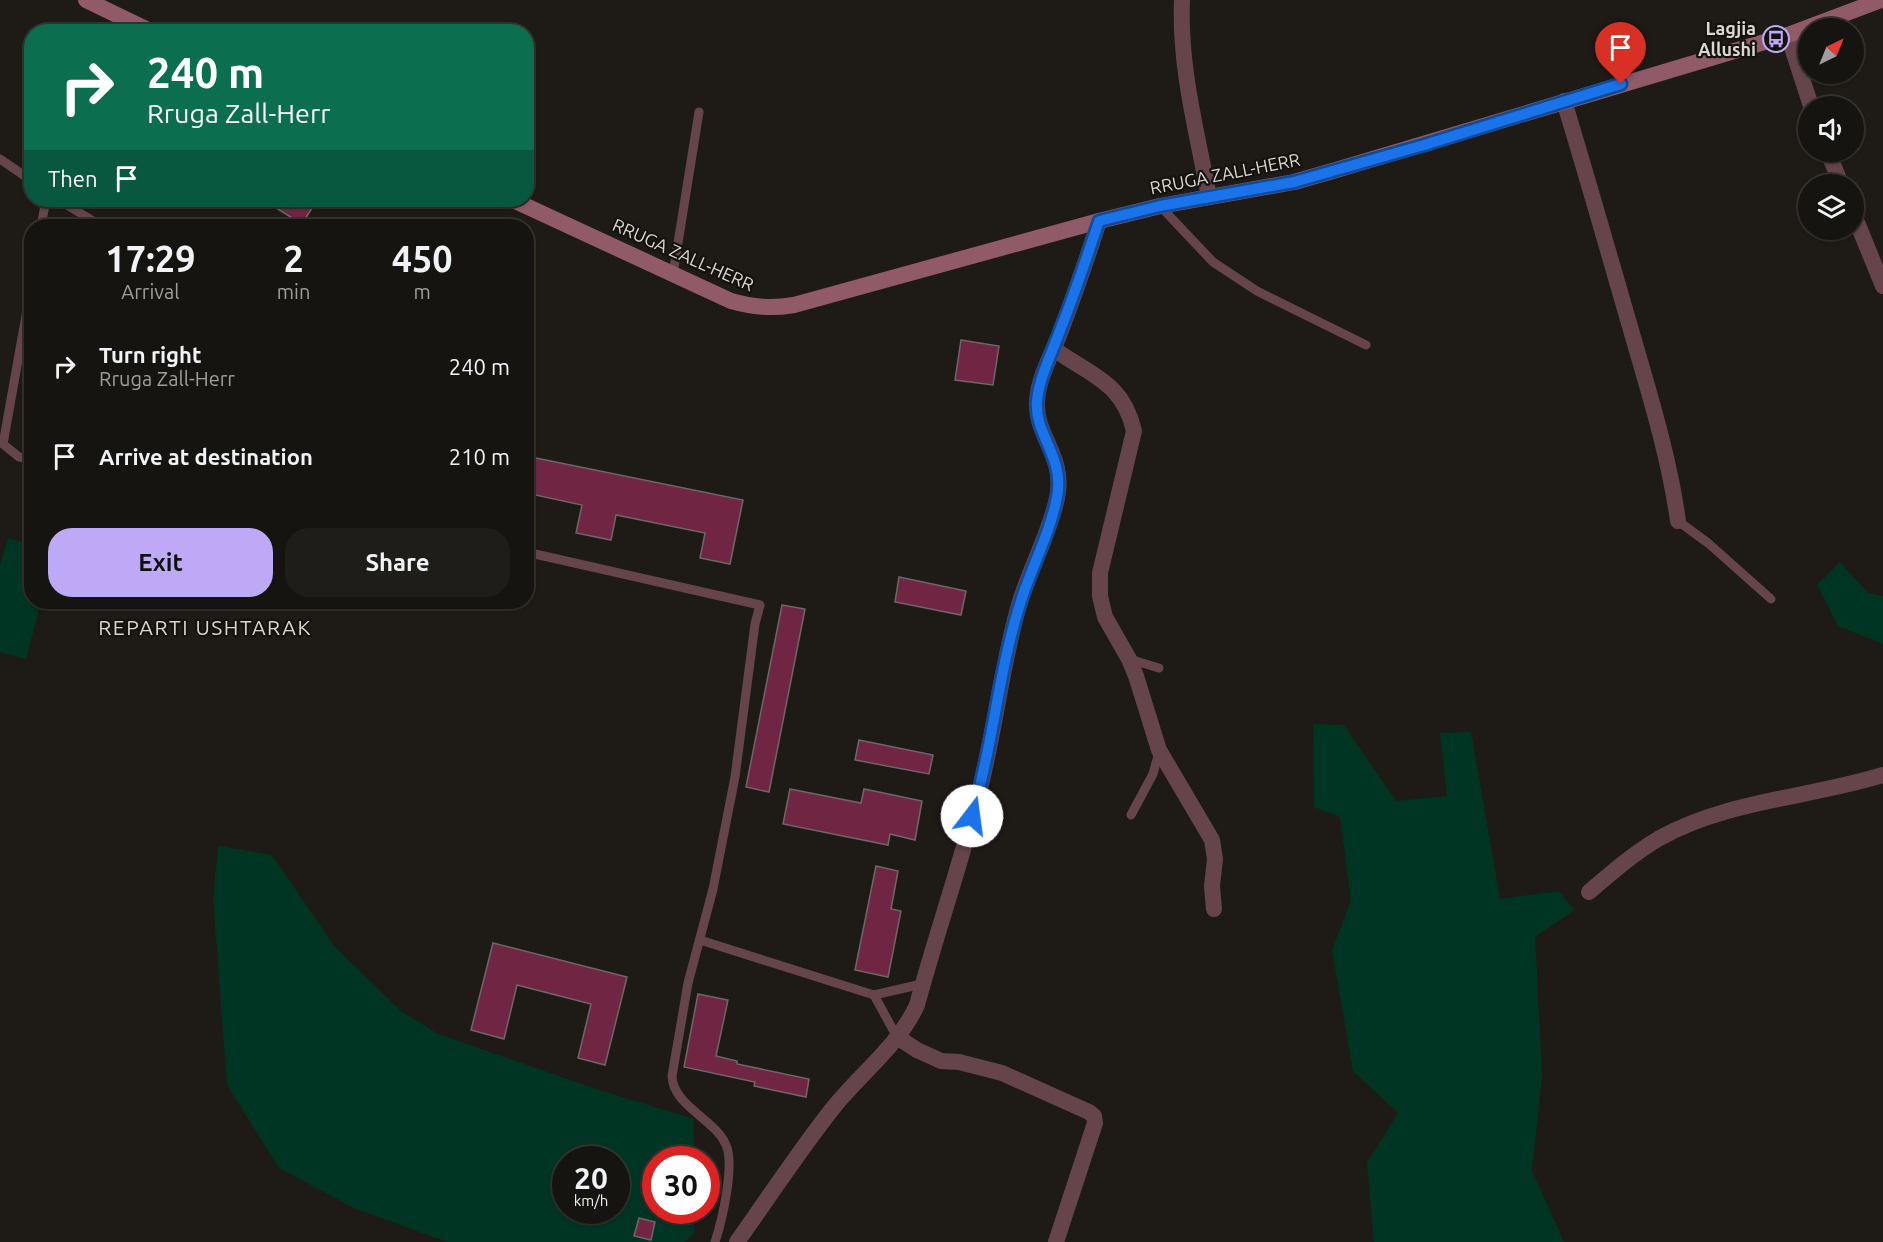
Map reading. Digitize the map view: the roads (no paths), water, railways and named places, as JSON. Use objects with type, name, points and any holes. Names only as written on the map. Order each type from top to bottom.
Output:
[{"type":"main road","points":[[86,0],[136,24]]},
{"type":"main road","name":"RRUGA ZALL-HERR","points":[[528,207],[731,301],[754,308],[794,305],[1099,221],[1160,206],[1294,182],[1788,35],[1881,0]]},
{"type":"street","points":[[1182,0],[1181,28],[1185,67],[1209,197]]},
{"type":"street","points":[[1788,35],[1809,96]]},
{"type":"street","points":[[1564,101],[1599,215],[1658,426],[1673,484],[1678,521]]},
{"type":"street","points":[[737,1242],[833,1109],[909,1021],[979,794],[1006,657],[1020,602],[1041,551],[1057,498],[1059,480],[1057,461],[1038,419],[1037,402],[1041,383],[1079,284],[1099,221]]},
{"type":"street","points":[[1864,239],[1883,286]]},
{"type":"street","points":[[1053,349],[1109,386],[1123,399],[1130,415],[1134,431],[1100,573],[1100,596],[1105,617],[1129,659],[1159,750],[1212,840],[1215,859],[1212,886],[1214,909]]},
{"type":"street","points":[[1589,892],[1618,866],[1659,839],[1698,822],[1739,808],[1851,785],[1883,775]]},
{"type":"street","points":[[897,1037],[917,1050],[941,1061],[982,1067],[1028,1083],[1094,1116],[1095,1123],[1056,1242]]},
{"type":"lane","points":[[673,274],[699,112]]},
{"type":"lane","points":[[0,159],[24,176]]},
{"type":"lane","points":[[1160,206],[1213,262],[1257,291],[1366,345]]},
{"type":"lane","points":[[71,207],[90,219]]},
{"type":"lane","points":[[24,327],[3,444],[18,457],[24,458]]},
{"type":"lane","points":[[1678,521],[1708,543],[1771,599]]},
{"type":"lane","points":[[534,554],[760,605],[755,624],[735,777],[713,889],[688,983],[672,1076],[672,1083],[686,1102],[719,1133],[729,1153],[725,1207],[715,1242]]},
{"type":"lane","points":[[1129,659],[1159,668]]},
{"type":"lane","points":[[1131,815],[1153,774],[1159,750]]},
{"type":"lane","points":[[700,940],[874,994],[922,984]]},
{"type":"lane","points":[[874,994],[897,1037]]},
{"type":"place","name":"Lagjia Allushi","points":[[1776,39]]},
{"type":"district","name":"REPARTI USHTARAK","points":[[205,628]]}]
